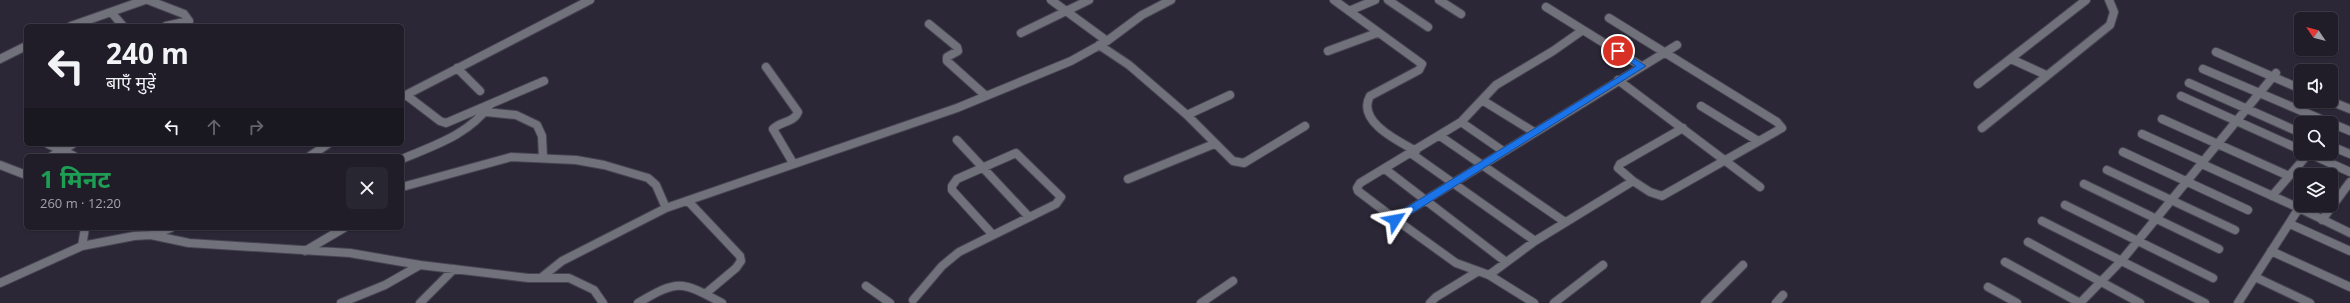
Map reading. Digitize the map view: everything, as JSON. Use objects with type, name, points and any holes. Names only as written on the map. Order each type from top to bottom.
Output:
[{"type":"street","points":[[78,24],[147,0],[184,14],[188,24]]},
{"type":"street","points":[[544,82],[488,108],[453,121],[443,123],[404,96],[590,0]]},
{"type":"street","points":[[1051,0],[1065,10],[1186,115],[1233,161],[1244,163],[1305,126]]},
{"type":"street","points":[[1021,33],[1088,0]]},
{"type":"street","points":[[542,277],[562,261],[666,208],[957,108],[1071,61],[1103,43],[1142,15],[1171,0]]},
{"type":"street","points":[[1334,0],[1377,33],[1422,64],[1422,67],[1370,96],[1365,101],[1365,111],[1382,130],[1535,240]]},
{"type":"street","points":[[1349,12],[1374,0]]},
{"type":"street","points":[[1388,0],[1428,26]]},
{"type":"street","points":[[1439,0],[1460,14]]},
{"type":"street","points":[[1978,84],[2086,0]]},
{"type":"street","points":[[1982,128],[2110,25],[2116,15],[2115,10],[2109,0]]},
{"type":"street","points":[[1546,7],[1641,66]]},
{"type":"street","points":[[111,12],[121,24]]},
{"type":"street","points":[[1609,18],[1777,122],[1782,128],[1780,131],[1758,141],[1662,196],[1650,192],[1633,181],[1618,168],[1620,164],[1683,128]]},
{"type":"street","points":[[930,24],[957,47],[958,51],[947,57],[947,61],[986,96]]},
{"type":"street","points":[[1534,303],[1489,275],[1477,272],[1456,263],[1395,220],[1357,188],[1360,183],[1414,152],[1461,122],[1502,80],[1553,51],[1583,30]]},
{"type":"street","points":[[1328,51],[1377,33]]},
{"type":"street","points":[[1395,220],[1482,164],[1677,45]]},
{"type":"street","points":[[0,59],[24,47]]},
{"type":"street","points":[[2216,52],[2274,75],[2294,85]]},
{"type":"street","points":[[2011,59],[2046,75]]},
{"type":"street","points":[[766,67],[798,112],[794,118],[775,126],[773,129],[793,164]]},
{"type":"street","points":[[457,68],[480,91]]},
{"type":"street","points":[[2203,69],[2314,116]]},
{"type":"street","points":[[2005,262],[2080,303],[2122,260],[2274,75]]},
{"type":"street","points":[[1618,80],[1760,186]]},
{"type":"street","points":[[2189,83],[2294,130]]},
{"type":"street","points":[[1186,115],[1230,95]]},
{"type":"street","points":[[2181,96],[2294,147]]},
{"type":"street","points":[[1482,100],[1534,132]]},
{"type":"street","points":[[2338,104],[2350,109]]},
{"type":"street","points":[[1701,106],[1758,141]]},
{"type":"street","points":[[488,108],[517,115],[536,123],[540,130],[542,158]]},
{"type":"street","points":[[404,157],[448,139],[488,108]]},
{"type":"street","points":[[2162,119],[2288,176]]},
{"type":"street","points":[[1461,122],[1503,151]]},
{"type":"street","points":[[2338,126],[2350,131]]},
{"type":"street","points":[[2142,134],[2294,206]]},
{"type":"street","points":[[1440,136],[1565,222]]},
{"type":"street","points":[[957,140],[1029,217]]},
{"type":"street","points":[[1128,179],[1214,144]]},
{"type":"street","points":[[53,146],[70,154]]},
{"type":"street","points":[[55,154],[69,146]]},
{"type":"street","points":[[313,154],[325,146]]},
{"type":"street","points":[[2338,149],[2350,154]]},
{"type":"street","points":[[2123,152],[2248,210]]},
{"type":"street","points":[[913,302],[949,259],[993,235],[1056,204],[1061,197],[1016,153],[982,167],[953,182],[952,190],[993,235]]},
{"type":"street","points":[[404,186],[506,158],[542,158],[592,162],[648,178],[656,185],[666,208]]},
{"type":"street","points":[[2272,196],[2302,160]]},
{"type":"street","points":[[2323,160],[2350,172]]},
{"type":"street","points":[[0,165],[24,173]]},
{"type":"street","points":[[1385,169],[1506,262]]},
{"type":"street","points":[[2107,170],[2235,230]]},
{"type":"street","points":[[1489,275],[1535,240],[1633,181]]},
{"type":"street","points":[[2322,220],[2350,182]]},
{"type":"street","points":[[2084,184],[2219,249]]},
{"type":"street","points":[[688,200],[740,256],[741,261],[736,268],[705,294]]},
{"type":"street","points":[[2065,205],[2213,278]]},
{"type":"street","points":[[2238,303],[2297,212]]},
{"type":"street","points":[[2307,212],[2350,233]]},
{"type":"street","points":[[2042,221],[2205,303]]},
{"type":"street","points":[[2290,224],[2350,250]]},
{"type":"street","points":[[82,246],[85,230]]},
{"type":"street","points":[[151,236],[166,230]]},
{"type":"street","points":[[305,251],[341,230]]},
{"type":"street","points":[[0,283],[82,246],[134,236],[151,236],[188,243],[350,253],[420,265],[528,278],[569,278],[594,290],[603,303]]},
{"type":"street","points":[[2028,242],[2140,303]]},
{"type":"street","points":[[2271,251],[2350,287]]},
{"type":"street","points":[[341,303],[384,285],[420,265]]},
{"type":"street","points":[[1554,303],[1603,265]]},
{"type":"street","points":[[1705,303],[1743,265]]},
{"type":"street","points":[[420,303],[454,269]]},
{"type":"street","points":[[1430,303],[1436,297],[1477,272]]},
{"type":"street","points":[[2255,277],[2310,303]]},
{"type":"street","points":[[1201,303],[1233,281]]},
{"type":"street","points":[[638,303],[677,283],[685,284],[722,303]]},
{"type":"street","points":[[866,286],[890,303]]},
{"type":"street","points":[[1988,287],[2017,303]]},
{"type":"street","points":[[1776,303],[1783,295]]},
{"type":"route","points":[[1395,220],[1424,200],[1641,66],[1618,51]]}]
